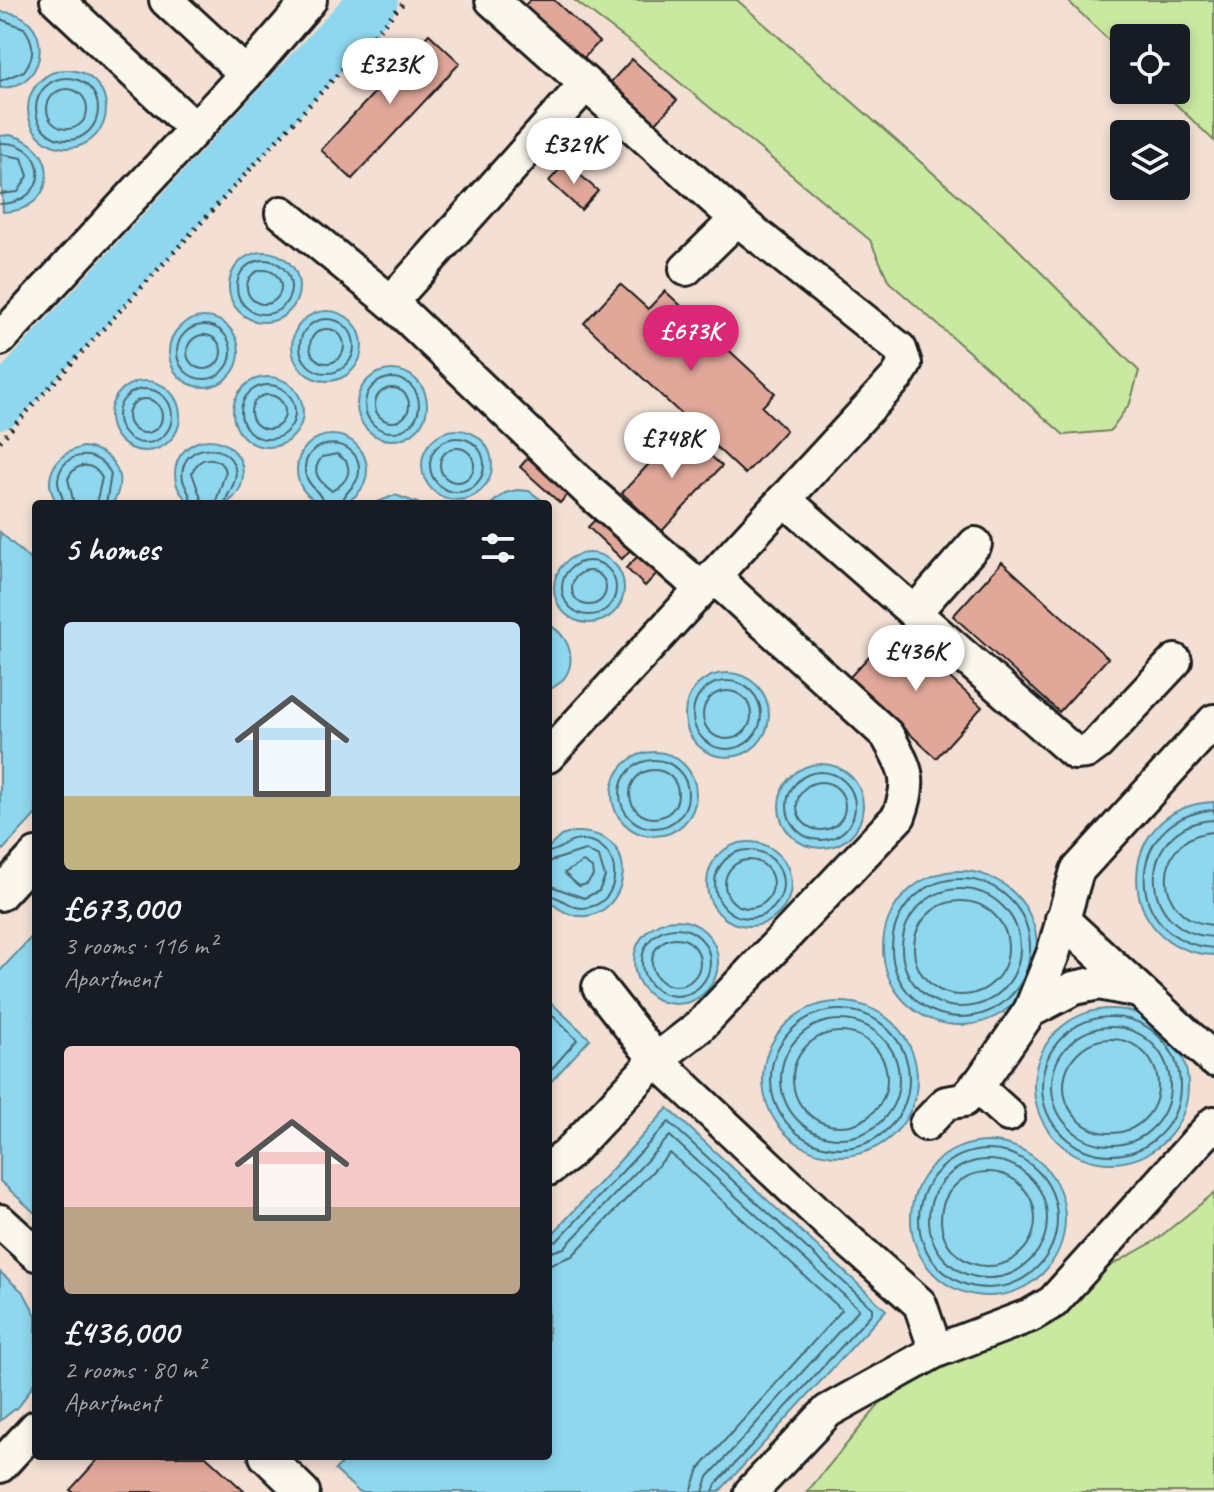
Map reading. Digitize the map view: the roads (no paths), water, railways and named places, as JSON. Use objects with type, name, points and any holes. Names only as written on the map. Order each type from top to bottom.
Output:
[{"type":"lane","points":[[57,0],[194,128]]},
{"type":"lane","points":[[166,0],[246,74]]},
{"type":"lane","points":[[0,339],[246,74],[310,0]]},
{"type":"lane","points":[[492,0],[584,86],[737,219],[900,349],[905,364],[897,377],[552,752]]},
{"type":"lane","points":[[391,302],[584,86]]},
{"type":"lane","points":[[282,213],[391,302],[592,494],[708,583],[887,735],[903,764],[908,790],[899,816],[700,1026],[656,1060],[566,1156],[552,1166]]},
{"type":"lane","points":[[686,269],[737,219]]},
{"type":"lane","points":[[784,499],[1075,753],[1086,752],[1097,744],[1175,661]]},
{"type":"lane","points":[[914,613],[975,544]]},
{"type":"lane","points":[[926,1124],[946,1103],[964,1100],[1030,1011],[1077,871],[1214,721]]},
{"type":"lane","points":[[0,894],[32,859]]},
{"type":"lane","points":[[1062,919],[1214,1060]]},
{"type":"lane","points":[[1030,1011],[1074,988],[1099,983],[1139,991]]},
{"type":"lane","points":[[599,987],[656,1060],[833,1227],[920,1304],[936,1351]]},
{"type":"lane","points":[[976,1086],[1008,1115]]},
{"type":"lane","points":[[751,1492],[828,1411],[936,1351],[1031,1315],[1053,1302],[1214,1123]]},
{"type":"lane","points":[[0,1221],[32,1250]]},
{"type":"lane","points":[[0,1466],[32,1431]]},
{"type":"lane","points":[[270,1460],[303,1492]]},
{"type":"water","points":[[0,12],[17,15],[30,23],[40,49],[30,76],[17,85],[0,88]]},
{"type":"water","points":[[67,70],[82,73],[94,82],[103,94],[106,109],[103,124],[94,136],[82,145],[67,148],[52,145],[40,136],[31,124],[28,109],[31,94],[40,82],[52,73]]},
{"type":"water","points":[[10,135],[27,141],[39,152],[47,178],[43,191],[34,202],[21,209],[3,212],[0,136]]},
{"type":"water","points":[[264,252],[289,262],[299,287],[289,312],[264,322],[239,312],[229,287],[239,262]]},
{"type":"water","points":[[327,311],[352,321],[362,346],[352,371],[327,381],[302,371],[292,346],[302,321]]},
{"type":"water","points":[[204,317],[229,327],[239,352],[229,377],[204,387],[179,377],[169,352],[179,327]]},
{"type":"water","points":[[392,370],[417,380],[427,405],[417,430],[392,440],[367,430],[357,405],[367,380]]},
{"type":"water","points":[[268,377],[293,387],[303,412],[293,437],[268,447],[243,437],[233,412],[243,387]]},
{"type":"water","points":[[145,381],[170,391],[180,416],[170,441],[145,451],[120,441],[110,416],[120,391]]},
{"type":"water","points":[[457,430],[482,440],[492,465],[482,490],[457,500],[432,490],[422,465],[432,440]]},
{"type":"water","points":[[325,436],[339,436],[351,441],[357,445],[366,463],[364,483],[357,495],[349,500],[315,500],[307,495],[298,477],[298,463],[303,451],[307,445]]},
{"type":"water","points":[[202,440],[222,442],[233,450],[243,467],[241,487],[230,500],[188,500],[175,481],[177,461],[185,450]]},
{"type":"water","points":[[83,447],[94,449],[116,466],[119,484],[114,500],[56,500],[50,485],[53,468],[73,450]]},
{"type":"water","points":[[529,491],[541,500],[496,500],[505,493]]},
{"type":"water","points":[[395,495],[409,500],[383,500]]},
{"type":"water","points":[[0,532],[32,561],[32,818],[0,853]]},
{"type":"water","points":[[589,553],[614,563],[624,588],[614,613],[589,623],[564,613],[554,588],[564,563]]},
{"type":"water","points":[[552,627],[569,648],[569,667],[552,688]]},
{"type":"water","points":[[727,673],[743,676],[757,685],[766,699],[769,715],[766,731],[757,745],[743,754],[727,757],[711,754],[697,745],[688,731],[685,715],[688,699],[697,685],[711,676]]},
{"type":"water","points":[[654,752],[670,755],[684,764],[693,778],[696,794],[693,810],[684,824],[670,833],[654,836],[638,833],[624,824],[615,810],[612,794],[615,778],[624,764],[638,755]]},
{"type":"water","points":[[821,764],[837,767],[851,776],[860,790],[863,806],[860,822],[851,836],[837,845],[821,848],[805,845],[791,836],[782,822],[779,806],[782,790],[791,776],[805,767]]},
{"type":"water","points":[[1214,802],[1214,955],[1180,947],[1156,930],[1142,905],[1137,878],[1142,851],[1156,827],[1180,810]]},
{"type":"water","points":[[574,832],[601,837],[617,850],[623,869],[620,888],[609,905],[593,915],[572,915],[552,902],[552,844],[561,836]]},
{"type":"water","points":[[749,842],[765,845],[779,854],[788,868],[791,884],[788,900],[779,914],[765,923],[749,926],[733,923],[719,914],[710,900],[707,884],[710,868],[719,854],[733,845]]},
{"type":"water","points":[[960,871],[989,877],[1014,894],[1031,919],[1037,948],[1031,977],[1014,1002],[989,1019],[960,1025],[931,1019],[906,1002],[889,977],[883,948],[889,919],[906,894],[931,877]]},
{"type":"water","points":[[676,920],[692,923],[706,932],[715,946],[718,962],[715,978],[706,992],[692,1001],[676,1004],[660,1001],[646,992],[637,978],[634,962],[637,946],[646,932],[660,923]]},
{"type":"water","points":[[32,936],[32,1210],[0,1181],[0,971]]},
{"type":"water","points":[[840,1002],[869,1008],[894,1025],[911,1050],[917,1079],[911,1108],[894,1133],[869,1150],[840,1156],[811,1150],[786,1133],[769,1108],[763,1079],[769,1050],[786,1025],[811,1008]]},
{"type":"water","points":[[552,1004],[590,1039],[552,1081]]},
{"type":"water","points":[[1111,1009],[1140,1015],[1165,1032],[1182,1057],[1188,1086],[1182,1115],[1165,1140],[1140,1157],[1111,1163],[1082,1157],[1057,1140],[1040,1115],[1034,1086],[1040,1057],[1057,1032],[1082,1015]]},
{"type":"water","points":[[668,1108],[886,1310],[719,1492],[359,1492],[335,1470],[344,1460],[552,1460],[552,1235]]},
{"type":"water","points":[[988,1142],[1017,1148],[1042,1165],[1059,1190],[1065,1219],[1059,1248],[1042,1273],[1017,1290],[988,1296],[959,1290],[934,1273],[917,1248],[911,1219],[917,1190],[934,1165],[959,1148]]},
{"type":"water","points":[[0,1272],[24,1293],[32,1308],[32,1386],[20,1405],[0,1421]]},
{"type":"waterway","points":[[0,405],[374,0]]}]
